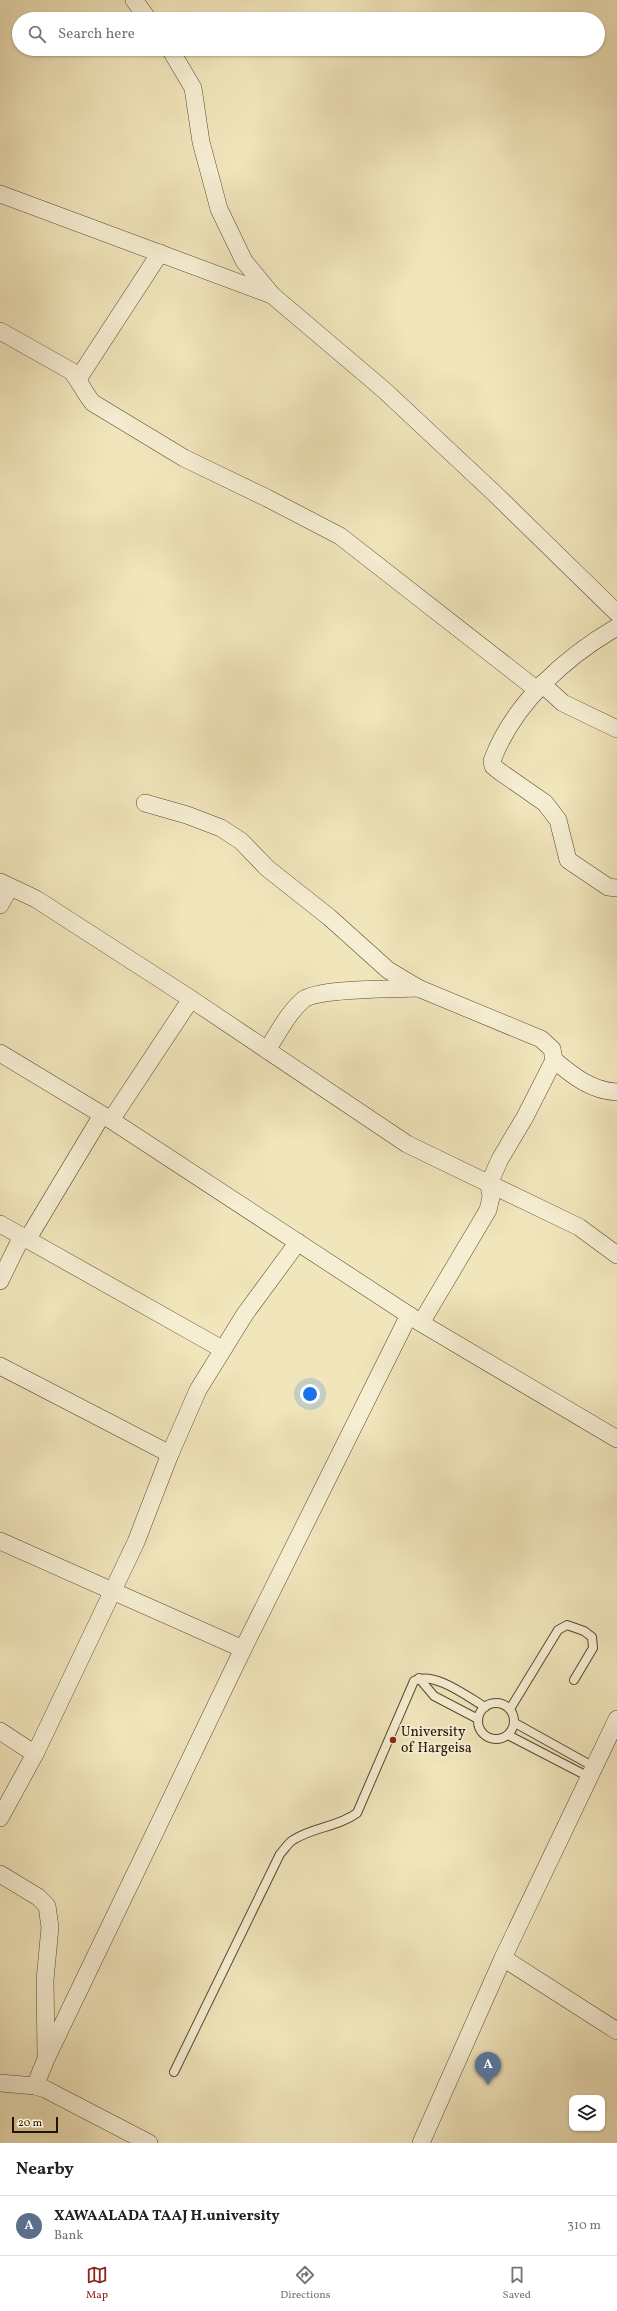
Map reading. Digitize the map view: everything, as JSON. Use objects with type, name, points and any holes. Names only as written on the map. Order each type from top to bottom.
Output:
[{"type":"street","points":[[134,0],[143,12]]},
{"type":"street","points":[[174,56],[193,88],[201,142],[219,209],[244,260],[272,295],[384,390],[493,492],[617,613]]},
{"type":"street","points":[[0,194],[272,295]]},
{"type":"street","points":[[78,379],[160,253]]},
{"type":"street","points":[[0,331],[66,368],[78,379],[86,395],[93,402],[184,458],[267,498],[340,536],[563,703],[617,729]]},
{"type":"street","points":[[617,627],[601,637],[539,686],[500,740],[492,761],[493,766],[545,803],[558,820],[568,860],[608,887],[617,888]]},
{"type":"street","points":[[35,2086],[46,2059],[243,1649],[415,1319],[488,1210],[492,1197],[489,1184],[500,1159],[525,1117],[554,1060],[552,1049],[541,1039],[418,988],[388,970],[329,917],[267,868],[241,841],[221,828],[187,815],[146,804]]},
{"type":"street","points":[[0,905],[5,884],[36,899],[191,999],[407,1144],[579,1227],[617,1255]]},
{"type":"street","points":[[267,1050],[293,1011],[310,996],[326,993],[418,988]]},
{"type":"street","points":[[0,1281],[25,1238],[106,1117],[191,999]]},
{"type":"street","points":[[0,1053],[106,1117],[415,1319],[617,1439]]},
{"type":"street","points":[[554,1060],[574,1077],[603,1092],[617,1092]]},
{"type":"street","points":[[0,1224],[222,1349]]},
{"type":"street","points":[[0,1818],[35,1754],[136,1542],[170,1454],[198,1390],[245,1314],[298,1242]]},
{"type":"street","points":[[0,1366],[170,1454]]},
{"type":"street","points":[[0,1541],[243,1649]]},
{"type":"street","points":[[421,2143],[503,1958],[617,1719]]},
{"type":"street","points":[[0,1731],[35,1754]]},
{"type":"street","points":[[0,1874],[38,1896],[47,1906],[50,1927],[45,1980],[46,2059]]},
{"type":"street","points":[[503,1958],[617,2031]]},
{"type":"street","points":[[0,2083],[35,2086],[63,2098],[149,2143]]},
{"type":"lane","points":[[510,1709],[558,1630],[567,1626],[584,1631],[592,1638],[593,1648],[574,1680]]},
{"type":"lane","points":[[174,2072],[280,1854],[292,1841],[308,1832],[347,1820],[357,1813],[409,1689],[414,1681],[419,1678],[442,1681],[485,1707]]},
{"type":"lane","points":[[419,1678],[434,1696],[478,1719]]},
{"type":"lane","points":[[498,1703],[510,1709],[515,1723],[591,1772],[508,1735],[495,1739],[488,1737],[482,1733],[478,1719],[485,1707],[498,1703]]},
{"type":"lane","points":[[508,1735],[515,1723]]},
{"type":"place","name":"University of Hargeisa","points":[[393,1740]]},
{"type":"place","name":"XAWAALADA TAAJ H.university","points":[[488,2085]]}]
